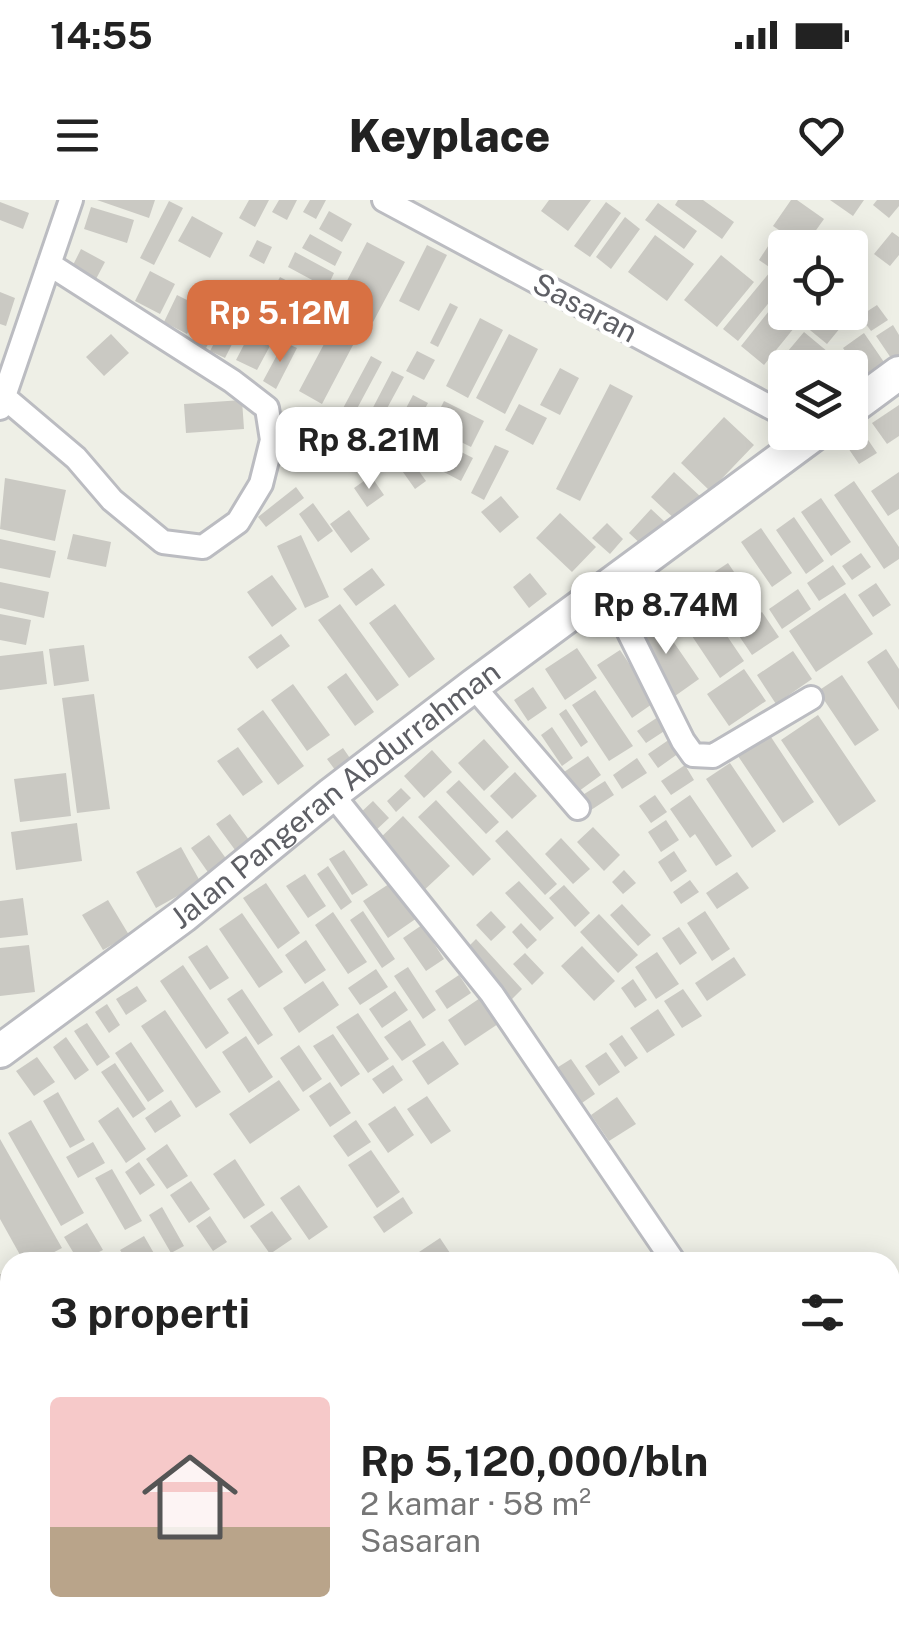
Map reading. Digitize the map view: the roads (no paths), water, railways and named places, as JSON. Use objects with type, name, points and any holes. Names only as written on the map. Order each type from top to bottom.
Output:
[{"type":"street","points":[[49,264],[232,381],[267,408],[272,440],[261,484],[238,522],[203,548],[163,542],[112,500],[76,458],[2,403],[49,264],[71,200]]},
{"type":"street","name":"Sasaran","points":[[384,200],[768,406]]},
{"type":"street","points":[[868,396],[899,373]]},
{"type":"street","name":"Jalan Pangeran Abdurrahman","points":[[0,1051],[183,916],[473,686],[793,450]]},
{"type":"street","points":[[606,588],[693,755],[713,756],[811,698]]},
{"type":"street","points":[[473,686],[578,808]]},
{"type":"street","points":[[332,794],[492,994],[667,1252]]}]
